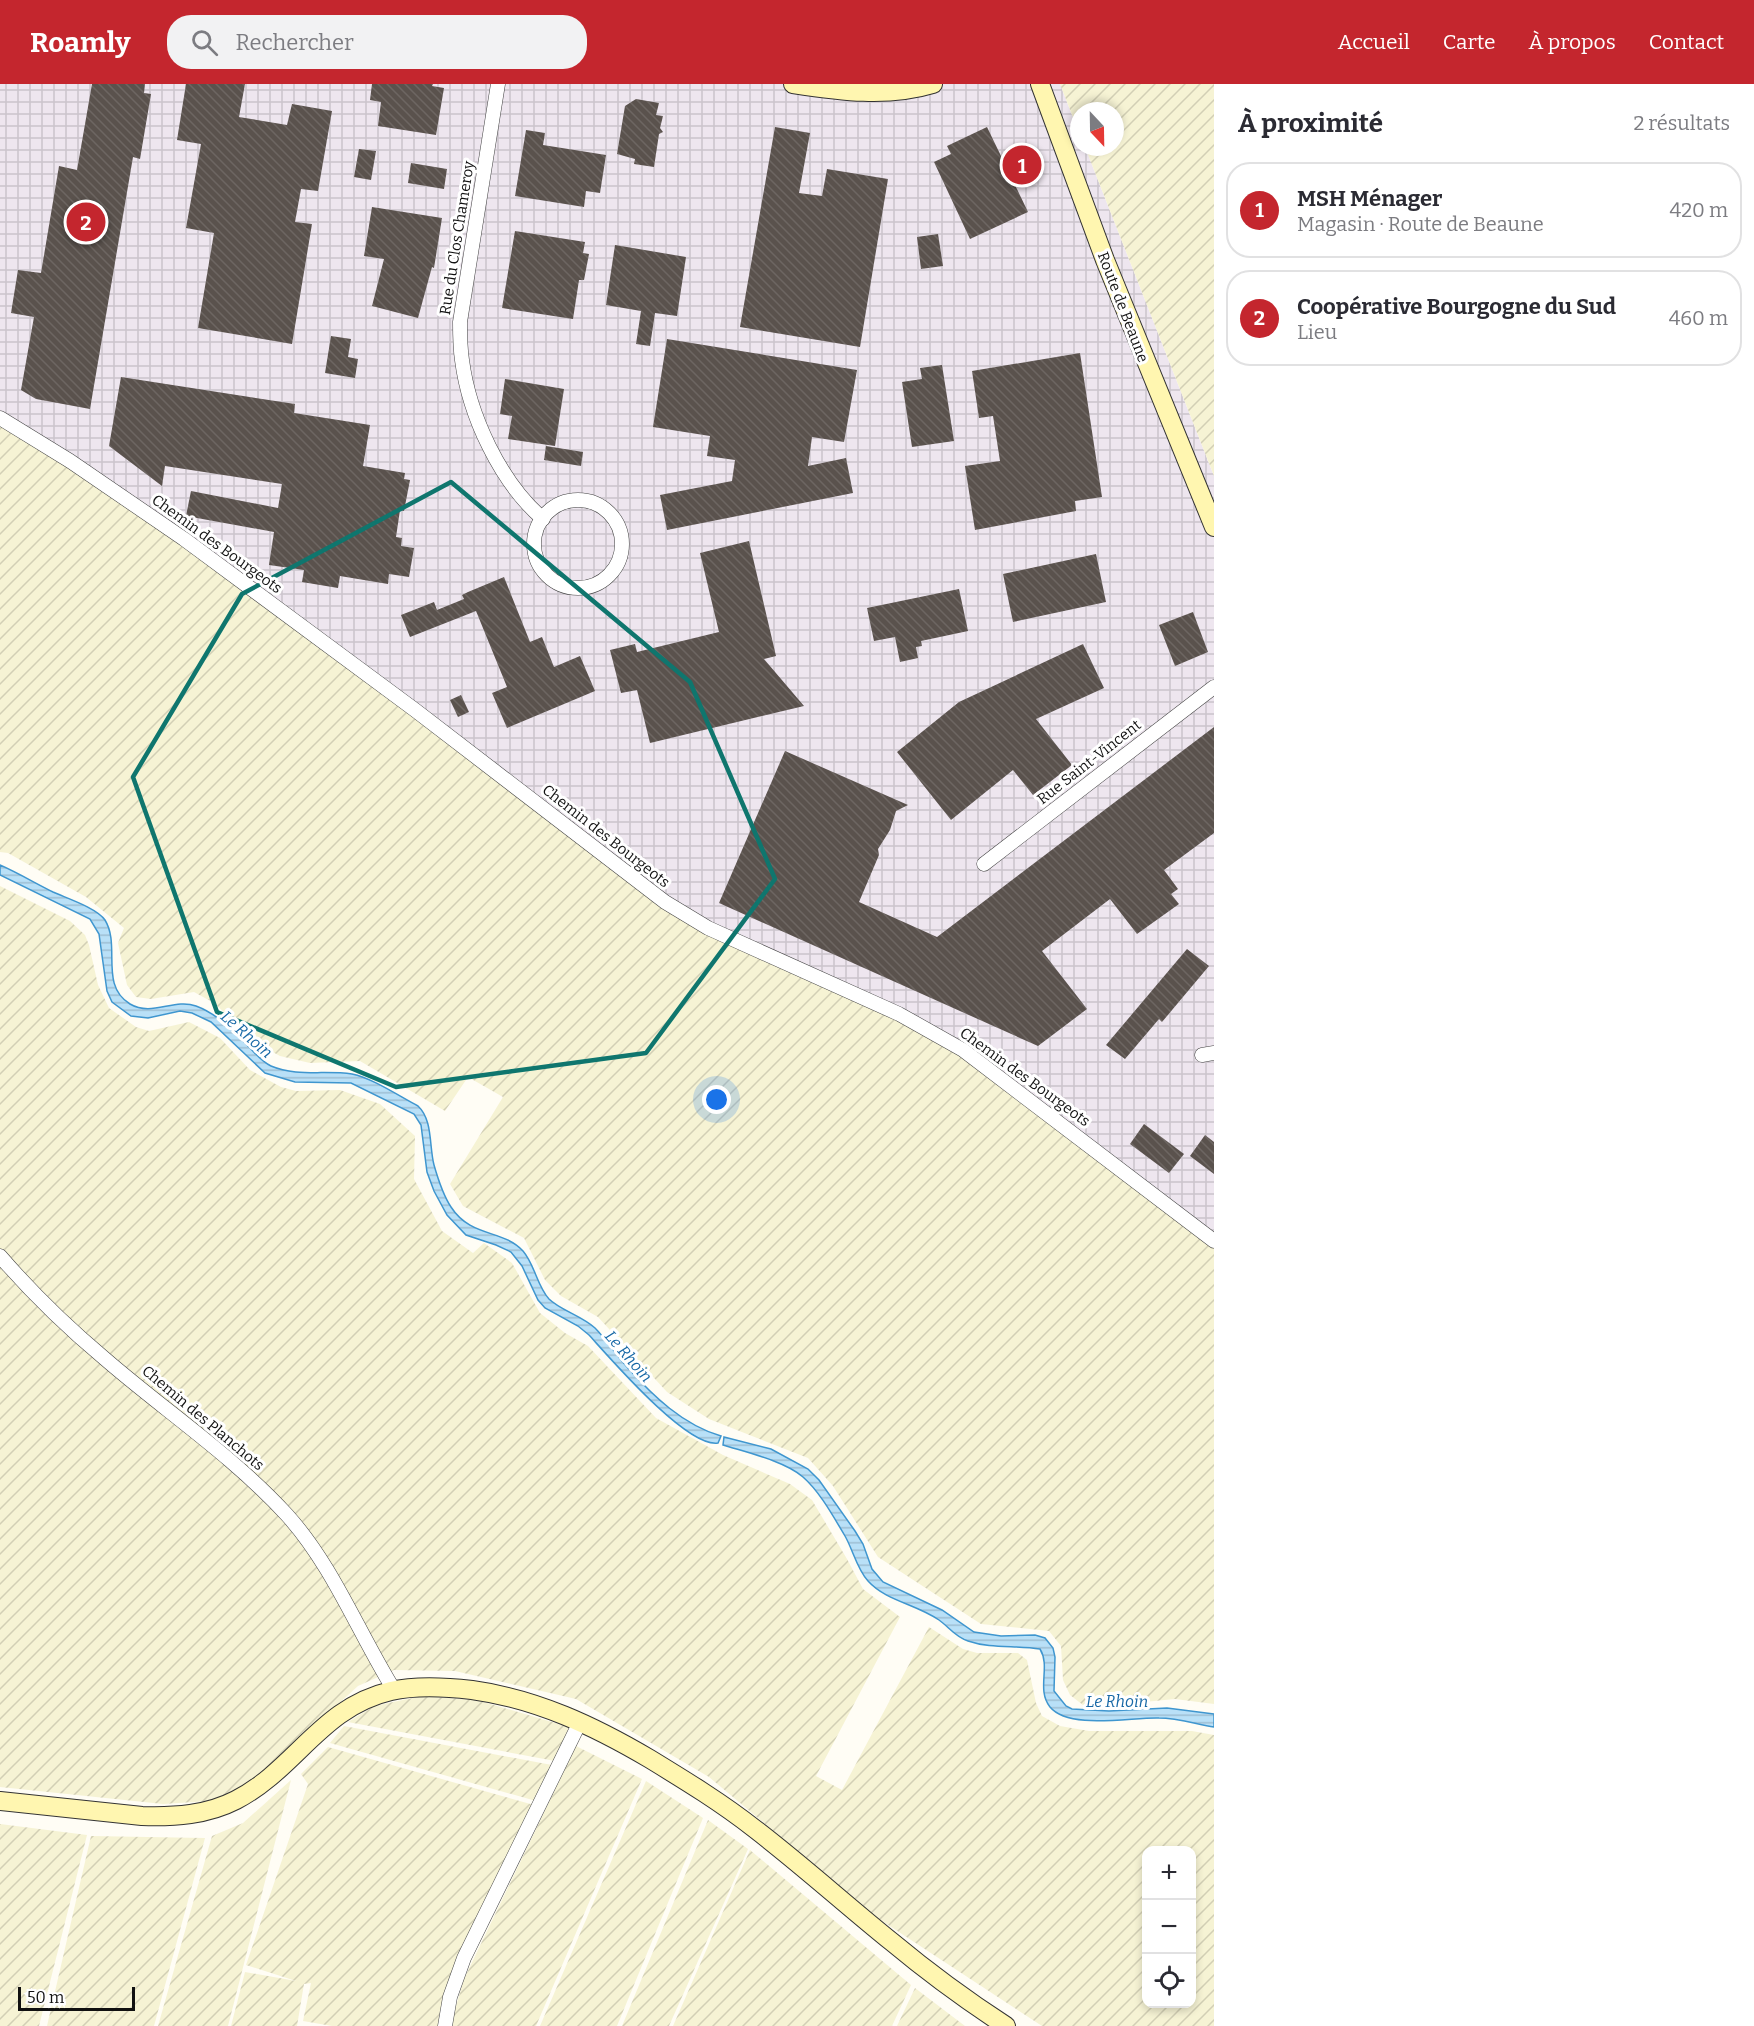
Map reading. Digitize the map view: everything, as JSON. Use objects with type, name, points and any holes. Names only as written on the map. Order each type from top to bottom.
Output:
[{"type":"street","name":"Rue du Clos Chameroy","points":[[498,84],[460,322],[462,360],[470,398],[498,464],[515,490],[543,519]]},
{"type":"street","points":[[793,84],[878,93],[902,91],[933,84]]},
{"type":"street","name":"Route de Beaune","points":[[1040,84],[1122,304],[1214,527]]},
{"type":"street","name":"Chemin des Bourgeots","points":[[0,418],[69,461],[184,539],[415,710],[672,906],[708,928],[899,1014],[963,1050],[1214,1241]]},
{"type":"street","points":[[569,501],[590,502],[600,506],[615,520],[622,540],[619,560],[614,570],[598,583],[578,588],[567,586],[549,577],[542,568],[535,549],[535,538],[543,519],[550,511],[569,501]]},
{"type":"street","name":"Rue Saint-Vincent","points":[[984,864],[1214,687]]},
{"type":"street","name":"Chemin des Planchots","points":[[0,1256],[26,1286],[104,1359],[224,1453],[286,1515],[332,1577],[369,1649],[394,1690]]},
{"type":"street","points":[[0,1800],[152,1816],[208,1811],[235,1801],[252,1790],[281,1767],[336,1715],[353,1704],[394,1690],[427,1687],[490,1693],[533,1703],[580,1722],[627,1746],[726,1807],[930,1973],[1006,2026]]},
{"type":"street","points":[[445,2026],[450,1997],[464,1958],[580,1722]]},
{"type":"highlighted area","points":[[451,482],[690,682],[775,879],[646,1053],[396,1087],[217,1012],[133,777],[242,594]]},
{"type":"shaded area","points":[[0,84],[1060,84],[1070,110],[1070,156],[1089,156],[1214,476],[1214,1247],[670,912],[379,691],[129,507],[0,425]]},
{"type":"shaded area","points":[[1060,84],[1214,84],[1214,476],[1089,156],[1124,156],[1124,102],[1070,102],[1070,110]]},
{"type":"shaded area","points":[[0,425],[129,507],[256,598],[670,912],[698,930],[902,1022],[977,1060],[1214,1247],[1214,1704],[1175,1699],[1113,1705],[1083,1705],[1070,1695],[1063,1680],[1061,1646],[1049,1631],[981,1624],[878,1557],[833,1486],[808,1458],[709,1419],[667,1392],[598,1317],[561,1296],[545,1280],[524,1238],[463,1206],[450,1184],[503,1097],[468,1077],[445,1111],[360,1061],[310,1063],[280,1056],[260,1045],[214,1003],[194,992],[151,999],[136,997],[127,985],[118,943],[124,928],[86,897],[8,853],[0,852]]},
{"type":"shaded area","points":[[0,886],[70,921],[85,935],[98,985],[109,1008],[136,1027],[149,1031],[189,1022],[220,1038],[250,1070],[281,1087],[296,1091],[340,1090],[380,1104],[415,1136],[414,1179],[442,1231],[473,1253],[484,1243],[512,1263],[540,1313],[565,1333],[588,1346],[656,1418],[723,1455],[790,1484],[812,1500],[863,1589],[900,1617],[816,1776],[842,1790],[929,1627],[963,1649],[977,1653],[1018,1653],[1027,1660],[1036,1703],[1042,1716],[1060,1726],[1089,1731],[1192,1731],[1214,1735],[1214,2026],[1042,2026],[876,1917],[709,1777],[576,1699],[455,1671],[394,1670],[358,1686],[268,1768],[243,1787],[210,1801],[163,1804],[0,1787]]},
{"type":"shaded area","points":[[422,1696],[477,1700],[569,1727],[555,1761],[348,1722],[374,1706]]},
{"type":"shaded area","points":[[344,1726],[552,1765],[536,1801],[330,1743]]},
{"type":"shaded area","points":[[576,1746],[642,1779],[536,2026],[452,2026],[464,1979]]},
{"type":"shaded area","points":[[328,1747],[534,1805],[450,1981],[440,2011],[439,2026],[332,2026],[303,2021],[311,1983],[304,1984],[297,2026],[231,2026],[245,1972],[296,1981],[246,1965],[308,1784],[301,1774]]},
{"type":"shaded area","points":[[291,1780],[228,2026],[158,2026],[212,1836],[243,1823]]},
{"type":"shaded area","points":[[646,1781],[703,1818],[617,2026],[540,2026]]},
{"type":"shaded area","points":[[708,1820],[748,1849],[669,2026],[622,2026]]},
{"type":"shaded area","points":[[0,1824],[87,1835],[39,2026],[0,2026]]},
{"type":"shaded area","points":[[91,1836],[205,1838],[154,2026],[47,2026]]},
{"type":"shaded area","points":[[750,1850],[911,1985],[892,2026],[673,2026]]},
{"type":"shaded area","points":[[915,1988],[965,2026],[897,2026]]},
{"type":"water","points":[[0,865],[88,907],[105,920],[111,941],[115,987],[130,1004],[146,1009],[180,1004],[196,1006],[219,1019],[271,1066],[291,1071],[360,1076],[418,1106],[426,1118],[434,1165],[441,1187],[459,1217],[477,1229],[515,1244],[523,1251],[549,1299],[595,1328],[627,1367],[658,1399],[694,1425],[721,1436],[718,1443],[704,1441],[669,1417],[631,1381],[589,1335],[578,1326],[545,1308],[538,1300],[522,1266],[511,1252],[466,1235],[447,1215],[427,1172],[421,1125],[414,1114],[351,1083],[295,1082],[265,1073],[211,1022],[192,1013],[180,1011],[148,1018],[131,1016],[112,1002],[107,991],[99,934],[90,919],[0,875]]},
{"type":"water","points":[[724,1437],[771,1449],[808,1469],[819,1480],[855,1531],[863,1544],[872,1569],[883,1582],[942,1610],[974,1632],[1001,1636],[1035,1635],[1045,1638],[1053,1648],[1055,1657],[1054,1691],[1066,1706],[1072,1709],[1109,1711],[1167,1708],[1214,1714],[1214,1727],[1166,1718],[1101,1721],[1071,1718],[1059,1714],[1050,1707],[1046,1700],[1044,1663],[1040,1649],[986,1645],[968,1641],[959,1637],[939,1620],[875,1588],[864,1576],[845,1536],[826,1505],[803,1477],[786,1466],[723,1445]]},
{"type":"building","points":[[92,84],[145,84],[144,93],[151,94],[140,159],[133,157],[90,409],[36,399],[21,390],[34,317],[11,313],[18,270],[41,273],[59,166],[77,170]]},
{"type":"building","points":[[186,84],[245,84],[239,117],[287,125],[292,104],[332,111],[318,191],[301,189],[295,222],[312,224],[292,344],[198,328],[214,233],[186,228],[201,144],[177,140]]},
{"type":"building","points":[[372,84],[433,84],[432,86],[444,88],[436,135],[378,126],[381,102],[370,100]]},
{"type":"building","points":[[636,99],[659,103],[656,115],[663,116],[660,128],[663,132],[659,134],[654,167],[634,164],[635,159],[617,154],[625,106]]},
{"type":"building","points":[[775,127],[810,133],[799,193],[822,196],[827,169],[888,179],[860,347],[740,327]]},
{"type":"building","points":[[987,127],[1028,212],[970,239],[934,162],[951,154],[947,146]]},
{"type":"building","points":[[526,130],[545,133],[543,145],[606,155],[600,193],[586,191],[584,207],[515,196]]},
{"type":"building","points":[[359,149],[376,151],[371,180],[354,177]]},
{"type":"building","points":[[411,163],[447,169],[444,189],[408,183]]},
{"type":"building","points":[[372,207],[442,218],[434,268],[432,267],[418,318],[372,306],[384,259],[364,256]]},
{"type":"building","points":[[515,231],[585,242],[583,253],[589,254],[584,280],[579,280],[573,319],[502,308]]},
{"type":"building","points":[[938,234],[943,266],[921,269],[917,237]]},
{"type":"building","points":[[615,245],[686,257],[677,316],[655,313],[650,346],[636,344],[641,311],[606,305]]},
{"type":"building","points":[[331,336],[351,339],[348,357],[358,359],[355,378],[325,373]]},
{"type":"building","points":[[667,339],[857,370],[844,442],[812,437],[808,466],[846,458],[853,493],[667,530],[660,495],[732,481],[735,460],[707,456],[710,436],[653,427]]},
{"type":"building","points":[[1080,353],[1102,497],[1075,501],[1076,511],[975,530],[965,466],[1000,461],[993,416],[979,418],[972,371]]},
{"type":"building","points":[[942,365],[954,441],[912,447],[902,382],[922,379],[920,368]]},
{"type":"building","points":[[121,377],[295,404],[294,413],[370,425],[363,466],[405,473],[404,479],[410,480],[404,511],[400,510],[396,537],[402,538],[401,546],[414,548],[409,577],[389,574],[388,584],[340,576],[338,588],[302,582],[304,570],[269,565],[274,532],[186,516],[191,491],[278,508],[282,484],[165,466],[162,486],[109,446]]},
{"type":"building","points":[[505,379],[564,389],[555,446],[508,439],[512,416],[500,414]]},
{"type":"building","points":[[546,446],[583,452],[581,466],[544,460]]},
{"type":"building","points":[[749,541],[776,656],[764,659],[804,706],[650,743],[637,690],[621,693],[610,650],[635,644],[637,652],[719,632],[700,553]]},
{"type":"building","points":[[1096,554],[1106,602],[1013,622],[1003,574]]},
{"type":"building","points":[[504,577],[530,642],[542,637],[554,667],[580,656],[595,691],[507,728],[492,693],[507,687],[476,611],[410,637],[401,615],[434,602],[437,610],[464,599],[462,595],[468,592]]},
{"type":"building","points":[[959,589],[968,631],[921,641],[922,646],[916,647],[918,658],[900,662],[895,637],[874,641],[867,608]]},
{"type":"building","points":[[1193,612],[1208,652],[1175,666],[1159,625]]},
{"type":"building","points":[[1083,644],[1104,688],[1036,719],[1072,765],[1033,795],[1013,770],[951,820],[897,752],[959,702]]},
{"type":"building","points":[[461,695],[469,712],[458,717],[450,700]]},
{"type":"building","points":[[1214,727],[1214,833],[1164,870],[1178,889],[1171,894],[1179,904],[1137,934],[1110,899],[1042,951],[1087,1009],[1038,1046],[719,903],[785,751],[908,805],[896,811],[890,830],[878,849],[879,855],[859,902],[937,937]]},
{"type":"building","points":[[1187,949],[1209,966],[1162,1022],[1159,1019],[1125,1059],[1106,1045]]},
{"type":"building","points":[[1144,1124],[1184,1154],[1169,1173],[1130,1144]]},
{"type":"building","points":[[1205,1135],[1214,1142],[1214,1174],[1190,1156]]},
{"type":"place","name":"MSH Ménager","points":[[1022,165]]},
{"type":"place","name":"Coopérative Bourgogne du Sud","points":[[86,222]]},
{"type":"water label","name":"Le Rhoin","points":[[247,1034]]},
{"type":"water label","name":"Le Rhoin","points":[[629,1356]]},
{"type":"water label","name":"Le Rhoin","points":[[1117,1701]]}]
